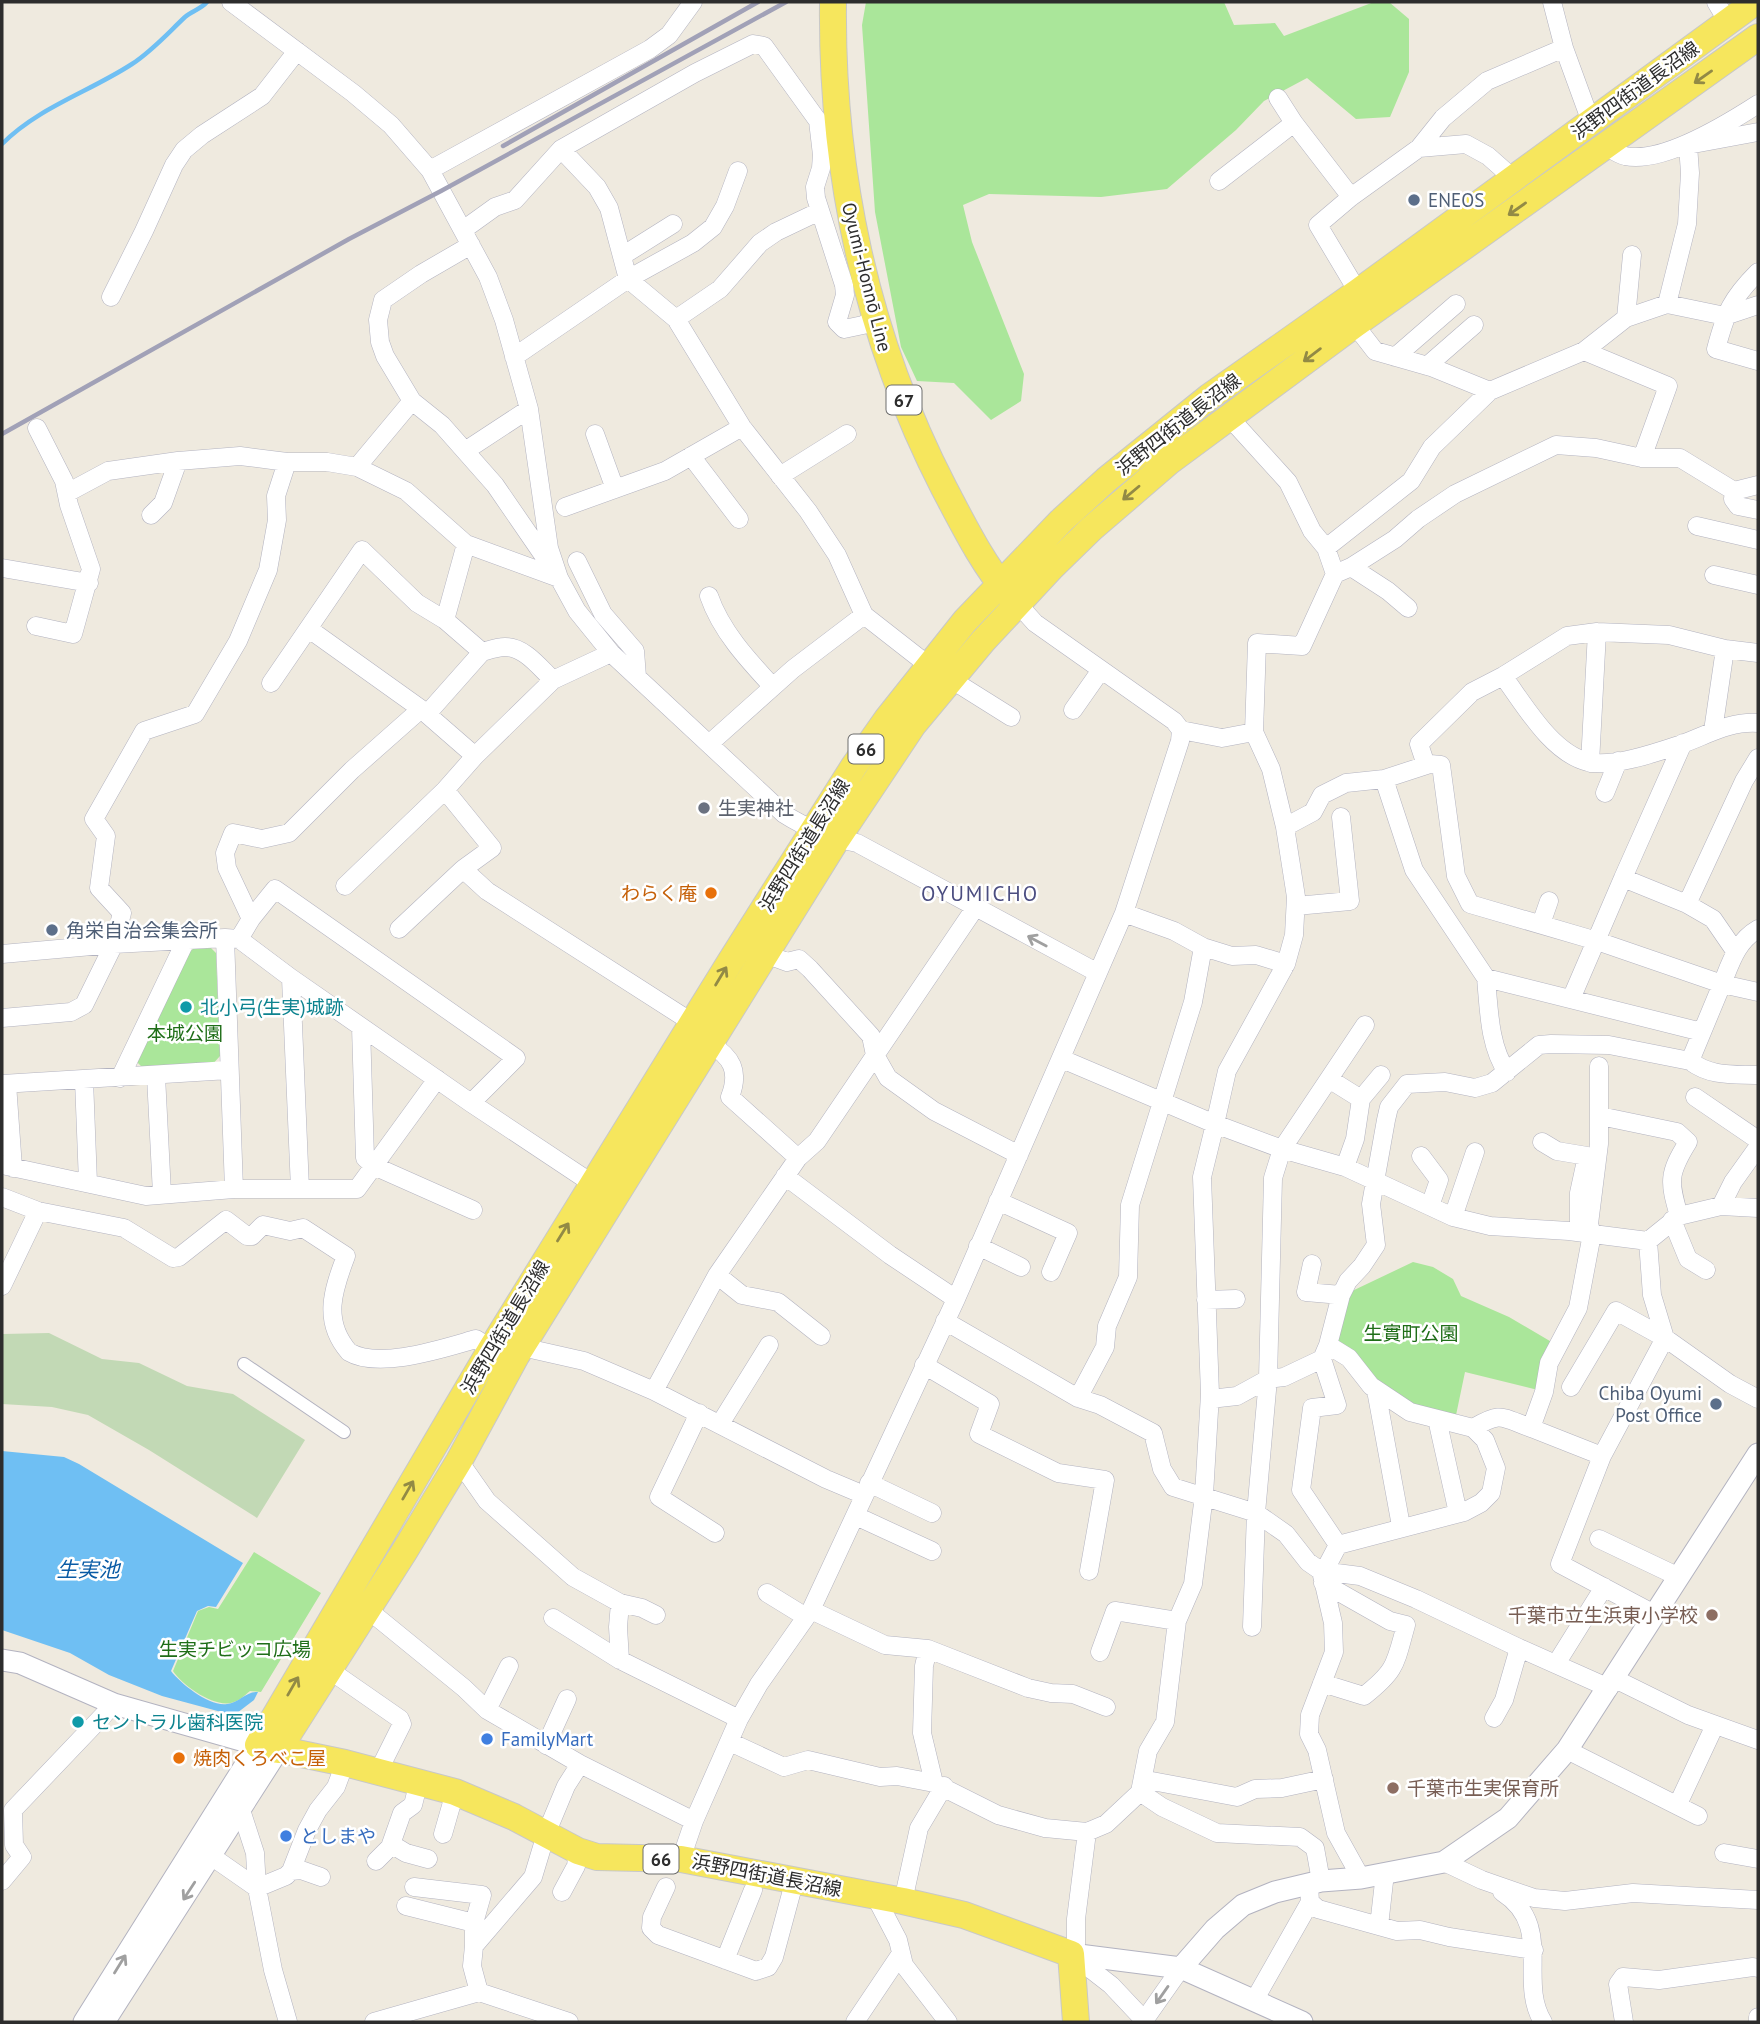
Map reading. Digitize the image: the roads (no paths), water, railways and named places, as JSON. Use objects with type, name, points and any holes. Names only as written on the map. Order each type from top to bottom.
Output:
[{"type":"main road","name":"Oyumi-Honnō Line","points":[[833,2],[835,78],[844,175],[855,246],[876,319],[894,374],[926,452],[969,536],[1008,594]]},
{"type":"main road","name":"浜野四街道長沼線","points":[[701,1033],[765,954],[880,728],[928,665],[1008,594],[1052,566],[1126,497],[1229,417],[1350,307],[1591,122],[1722,12],[1755,2]]},
{"type":"main road","name":"浜野四街道長沼線","points":[[268,1748],[491,1349],[603,1191],[826,834],[952,680],[1008,594],[1061,521],[1142,450],[1209,397],[1606,146],[1758,37]]},
{"type":"main road","name":"浜野四街道長沼線","points":[[268,1748],[328,1669],[459,1461],[603,1191]]},
{"type":"main road","name":"浜野四街道長沼線","points":[[268,1748],[345,1763],[455,1792],[514,1817],[578,1851],[597,1857],[681,1859],[902,1901],[964,1915],[1072,1954]]},
{"type":"main road","points":[[1072,1954],[1076,2022]]},
{"type":"street","points":[[430,170],[650,49],[668,35],[693,2]]},
{"type":"street","points":[[1552,2],[1564,48],[1591,122]]},
{"type":"street","points":[[233,3],[391,124],[430,170],[488,277],[504,320],[529,410],[549,548],[559,578]]},
{"type":"street","points":[[876,319],[844,329],[837,323],[845,295],[815,187],[821,168],[818,121],[764,46],[753,44],[561,149],[515,200],[495,207],[467,237],[383,300],[377,320],[385,356],[412,401],[442,425],[495,485],[559,578],[577,611],[611,653],[784,814],[798,823],[826,834],[858,843],[1098,973]]},
{"type":"street","points":[[1490,391],[1427,366],[1375,351],[1350,307],[1318,225],[1351,197],[1419,149],[1443,118],[1488,81],[1564,48]]},
{"type":"street","points":[[111,297],[174,165],[184,150],[262,96],[297,51]]},
{"type":"street","points":[[1278,98],[1351,197]]},
{"type":"street","points":[[1688,145],[1758,104]]},
{"type":"street","points":[[1219,181],[1294,123]]},
{"type":"street","points":[[1606,146],[1624,156],[1656,153],[1758,132]]},
{"type":"street","points":[[1419,149],[1466,144],[1488,156],[1514,179]]},
{"type":"street","points":[[1667,304],[1687,224],[1690,173],[1688,145]]},
{"type":"street","points":[[561,149],[597,187],[609,208],[628,279],[676,319],[742,427],[808,512],[837,555],[864,615],[928,665]]},
{"type":"street","points":[[514,357],[628,279],[693,243],[713,227],[725,206],[738,171]]},
{"type":"street","points":[[676,319],[720,289],[760,243],[776,232],[820,211]]},
{"type":"street","points":[[622,256],[673,224]]},
{"type":"street","points":[[1626,318],[1632,255]]},
{"type":"street","points":[[1758,272],[1737,293],[1725,316],[1716,349],[1758,361]]},
{"type":"street","points":[[1395,357],[1456,304]]},
{"type":"street","points":[[1326,548],[1411,481],[1432,447],[1490,391],[1584,351],[1626,318],[1667,304],[1725,316],[1758,305]]},
{"type":"street","points":[[1427,366],[1474,325]]},
{"type":"street","points":[[1584,351],[1668,386],[1642,458]]},
{"type":"street","points":[[357,467],[412,401]]},
{"type":"street","points":[[465,451],[529,410]]},
{"type":"street","points":[[1229,417],[1288,482],[1312,531],[1343,570],[1388,591],[1408,608]]},
{"type":"street","points":[[565,507],[665,471],[742,427]]},
{"type":"street","points":[[36,626],[73,635],[91,569],[67,493],[37,428]]},
{"type":"street","points":[[594,434],[615,489]]},
{"type":"street","points":[[780,476],[847,434]]},
{"type":"street","points":[[1140,1792],[1148,1751],[1166,1722],[1177,1621],[1193,1584],[1204,1495],[1210,1399],[1202,1177],[1227,1071],[1286,964],[1294,935],[1296,906],[1285,827],[1271,769],[1254,732],[1257,643],[1302,646],[1343,570],[1395,539],[1418,519],[1455,494],[1556,445],[1596,448],[1642,458],[1679,458],[1734,491],[1758,485]]},
{"type":"street","points":[[691,456],[739,519]]},
{"type":"street","points":[[67,493],[108,471],[178,461],[240,457],[287,462],[327,462],[357,467],[406,491],[466,544],[559,578]]},
{"type":"street","points":[[151,515],[163,503],[178,461]]},
{"type":"street","points":[[2,1018],[71,1012],[84,1005],[114,944],[122,913],[99,888],[106,836],[94,819],[144,731],[195,714],[238,642],[268,570],[277,520],[276,496],[287,462]]},
{"type":"street","points":[[1734,491],[1733,499],[1738,506],[1758,510]]},
{"type":"street","points":[[1697,526],[1758,540]]},
{"type":"street","points":[[445,620],[466,544]]},
{"type":"street","points":[[271,682],[362,550],[417,603],[445,620],[482,652]]},
{"type":"street","points":[[577,561],[603,614],[635,650],[637,677]]},
{"type":"street","points":[[2,568],[89,583]]},
{"type":"street","points":[[1714,575],[1758,585]]},
{"type":"street","points":[[1008,594],[1035,623],[1174,721],[1181,730],[1222,738],[1254,732]]},
{"type":"street","points":[[709,596],[714,610],[741,652],[773,687]]},
{"type":"street","points":[[709,744],[773,687],[864,615]]},
{"type":"street","points":[[309,629],[424,712],[475,756]]},
{"type":"street","points":[[1590,763],[1597,632]]},
{"type":"street","points":[[1426,765],[1419,744],[1472,692],[1567,636],[1597,632],[1669,635],[1725,649],[1758,651]]},
{"type":"street","points":[[251,919],[227,868],[225,853],[233,833],[262,839],[289,833],[352,769],[424,712],[482,652],[505,647],[514,649],[526,654],[553,680]]},
{"type":"street","points":[[1713,731],[1725,649]]},
{"type":"street","points":[[345,886],[445,790],[475,756],[553,680],[611,653]]},
{"type":"street","points":[[1073,710],[1101,670]]},
{"type":"street","points":[[1503,676],[1550,739],[1575,757],[1590,763],[1618,761],[1683,744],[1713,731],[1745,722],[1758,723]]},
{"type":"street","points":[[952,680],[1011,717]]},
{"type":"street","points":[[681,1859],[694,1821],[739,1719],[759,1684],[808,1613],[956,1300],[1124,913],[1180,741],[1181,730]]},
{"type":"street","points":[[1571,999],[1683,744]]},
{"type":"street","points":[[1687,904],[1744,780],[1758,758]]},
{"type":"street","points":[[1605,793],[1618,761]]},
{"type":"street","points":[[1285,827],[1313,812],[1322,795],[1346,783],[1384,779],[1426,765],[1441,765],[1456,876],[1470,904],[1597,941],[1722,984],[1758,992]]},
{"type":"street","points":[[1384,779],[1415,870],[1486,978],[1490,1018],[1499,1061],[1507,1072]]},
{"type":"street","points":[[399,929],[463,869],[492,848],[445,790]]},
{"type":"street","points":[[1296,906],[1350,901],[1341,817]]},
{"type":"street","points":[[463,869],[487,891],[701,1033],[724,1053],[732,1064],[735,1083],[730,1097],[798,1158]]},
{"type":"street","points":[[1623,878],[1687,904],[1713,919],[1735,951]]},
{"type":"street","points":[[2,1197],[38,1211],[124,1228],[173,1258],[179,1257],[226,1220],[229,1190],[232,939],[275,889],[516,1058],[471,1103]]},
{"type":"street","points":[[1541,924],[1549,901]]},
{"type":"street","points":[[654,1391],[717,1275],[798,1158],[817,1141],[975,908]]},
{"type":"street","points":[[1124,913],[1174,931],[1203,947],[1232,956],[1256,955],[1286,964]]},
{"type":"street","points":[[1690,1061],[1735,951],[1758,929]]},
{"type":"street","points":[[2,954],[114,944],[232,939],[603,1191]]},
{"type":"street","points":[[120,1078],[186,940]]},
{"type":"street","points":[[1078,1398],[1105,1347],[1107,1326],[1128,1277],[1130,1205],[1193,1002],[1203,947]]},
{"type":"street","points":[[765,954],[788,962],[799,959],[871,1036],[875,1055],[888,1078],[934,1111],[1019,1155]]},
{"type":"street","points":[[291,978],[300,1189]]},
{"type":"street","points":[[1486,978],[1702,1032]]},
{"type":"street","points":[[1252,1627],[1256,1513],[1268,1379],[1273,1178],[1282,1149],[1365,1025]]},
{"type":"street","points":[[361,1027],[365,1158],[374,1166],[473,1210]]},
{"type":"street","points":[[1338,1545],[1301,1490],[1312,1408],[1336,1405],[1325,1352],[1341,1295],[1348,1281],[1376,1245],[1371,1205],[1389,1107],[1407,1084],[1445,1082],[1475,1088],[1492,1083],[1539,1045],[1551,1044],[1609,1045],[1690,1061],[1702,1069],[1730,1076],[1758,1075]]},
{"type":"street","points":[[1062,1059],[1214,1124],[1282,1149],[1345,1167],[1453,1217],[1490,1226],[1586,1233],[1648,1241],[1676,1218],[1721,1206],[1758,1208]]},
{"type":"street","points":[[1531,1428],[1544,1392],[1549,1363],[1578,1308],[1599,1144],[1600,1066]]},
{"type":"street","points":[[229,1070],[5,1084],[7,1167],[146,1196],[229,1190],[357,1189],[437,1079]]},
{"type":"street","points":[[1345,1167],[1355,1139],[1361,1099],[1381,1075]]},
{"type":"street","points":[[156,1076],[162,1194]]},
{"type":"street","points":[[1329,1079],[1361,1099]]},
{"type":"street","points":[[84,1080],[88,1183]]},
{"type":"street","points":[[1695,1097],[1758,1140]]},
{"type":"street","points":[[1600,1116],[1677,1132],[1688,1142],[1678,1158],[1670,1184],[1676,1218],[1688,1258],[1706,1270]]},
{"type":"street","points":[[1542,1142],[1557,1151],[1587,1156],[1578,1193],[1586,1233]]},
{"type":"street","points":[[1721,1206],[1732,1182],[1758,1147]]},
{"type":"street","points":[[1453,1217],[1475,1152]]},
{"type":"street","points":[[1421,1156],[1439,1181],[1430,1206]]},
{"type":"street","points":[[785,1176],[890,1255],[956,1300]]},
{"type":"street","points":[[998,1201],[1068,1233],[1051,1272]]},
{"type":"street","points":[[2,1286],[38,1211]]},
{"type":"street","points":[[226,1220],[247,1236],[251,1236],[263,1225],[290,1231],[303,1228],[346,1256],[333,1292],[333,1318],[341,1344],[355,1356],[409,1357],[476,1339],[491,1349]]},
{"type":"street","points":[[1648,1241],[1652,1296],[1665,1338],[1602,1456],[1560,1564],[1656,1615]]},
{"type":"street","points":[[978,1247],[1021,1267]]},
{"type":"street","points":[[1312,1264],[1306,1292],[1341,1295]]},
{"type":"street","points":[[717,1275],[742,1295],[778,1302],[821,1336]]},
{"type":"street","points":[[1206,1300],[1236,1299]]},
{"type":"street","points":[[1571,1387],[1616,1311],[1665,1338],[1730,1384],[1758,1399]]},
{"type":"street","points":[[945,1321],[1078,1398],[1100,1405],[1153,1433],[1162,1469],[1173,1487],[1256,1513],[1286,1534],[1322,1577],[1390,1621],[1406,1625],[1393,1670],[1364,1696],[1322,1683]]},
{"type":"street","points":[[720,1424],[769,1345]]},
{"type":"street","points":[[522,1347],[584,1361],[654,1391],[826,1479],[866,1489],[932,1513]]},
{"type":"street","points":[[1210,1399],[1237,1396],[1268,1379],[1284,1377],[1325,1352],[1349,1358],[1376,1390],[1410,1412],[1473,1428],[1485,1440],[1496,1468],[1491,1493],[1481,1503],[1458,1513],[1338,1545],[1322,1577],[1333,1623],[1334,1652],[1310,1715],[1309,1734],[1317,1750],[1336,1833],[1361,1878]]},
{"type":"street","points":[[244,1364],[344,1432]]},
{"type":"street","points":[[924,1365],[990,1404],[979,1434],[1058,1473],[1105,1480],[1088,1571]]},
{"type":"street","points":[[1376,1390],[1401,1527]]},
{"type":"street","points":[[699,1413],[659,1497],[715,1533]]},
{"type":"street","points":[[1473,1428],[1492,1417],[1500,1417],[1602,1456]]},
{"type":"street","points":[[1437,1419],[1458,1513]]},
{"type":"street","points":[[1072,1954],[1111,1985],[1144,2021],[1181,1968],[1215,1929],[1243,1905],[1275,1892],[1314,1889],[1444,1862],[1508,1818],[1567,1750],[1758,1454]]},
{"type":"street","points":[[459,1461],[487,1501],[573,1577],[620,1603],[642,1608],[656,1615]]},
{"type":"street","points":[[856,1516],[932,1551]]},
{"type":"street","points":[[1599,1539],[1679,1577]]},
{"type":"street","points":[[1322,1577],[1360,1576],[1556,1664],[1758,1740]]},
{"type":"street","points":[[1556,1664],[1604,1587]]},
{"type":"street","points":[[767,1593],[885,1644],[928,1649],[1028,1688],[1073,1694],[1107,1707]]},
{"type":"street","points":[[620,1603],[620,1660]]},
{"type":"street","points":[[367,1609],[487,1710],[580,1764],[694,1821]]},
{"type":"street","points":[[1100,1652],[1115,1611],[1177,1621]]},
{"type":"street","points":[[553,1618],[620,1660],[739,1719]]},
{"type":"street","points":[[1494,1718],[1504,1700],[1519,1648]]},
{"type":"street","points":[[902,1901],[919,1828],[939,1785],[922,1733],[924,1666],[928,1649]]},
{"type":"street","points":[[2,1660],[20,1663],[114,1704],[268,1748]]},
{"type":"street","points":[[487,1710],[509,1666]]},
{"type":"street","points":[[328,1669],[400,1719],[401,1724],[379,1772]]},
{"type":"street","points":[[547,1745],[566,1699]]},
{"type":"street","points":[[2,1881],[22,1857],[14,1845],[13,1810],[114,1704]]},
{"type":"street","points":[[1678,1804],[1715,1724]]},
{"type":"street","points":[[730,1742],[784,1768],[808,1760],[880,1777],[897,1776],[939,1785],[998,1815],[1045,1828],[1087,1832],[1106,1825],[1152,1781],[1237,1797],[1255,1789],[1282,1788],[1324,1779]]},
{"type":"street","points":[[104,2022],[241,1810],[268,1748]]},
{"type":"street","points":[[84,2022],[268,1748]]},
{"type":"street","points":[[1567,1750],[1698,1816]]},
{"type":"street","points":[[257,1888],[286,1876],[291,1871],[307,1830],[336,1787],[345,1763]]},
{"type":"street","points":[[474,1946],[533,1877],[546,1834],[566,1786],[580,1764]]},
{"type":"street","points":[[376,1861],[391,1844],[402,1814],[413,1805],[419,1781]]},
{"type":"street","points":[[443,1834],[455,1792]]},
{"type":"street","points":[[1140,1792],[1162,1807],[1217,1833],[1300,1837],[1315,1849],[1314,1889],[1318,1909],[1397,1931],[1420,1930],[1534,1950]]},
{"type":"street","points":[[241,1810],[255,1853],[257,1888],[273,1970],[288,2022]]},
{"type":"street","points":[[1072,1954],[1076,1944],[1076,1919],[1087,1832]]},
{"type":"street","points":[[391,1844],[405,1853],[428,1859]]},
{"type":"street","points":[[562,1892],[576,1866],[578,1851]]},
{"type":"street","points":[[1724,1853],[1758,1859]]},
{"type":"street","points":[[211,1856],[257,1888]]},
{"type":"street","points":[[1444,1862],[1482,1880],[1534,1898],[1555,1900],[1633,1893],[1758,1900]]},
{"type":"street","points":[[291,1871],[301,1870],[321,1877]]},
{"type":"street","points":[[1379,1926],[1385,1873]]},
{"type":"street","points":[[666,1887],[652,1917],[652,1928],[658,1935],[756,1971],[768,1967],[774,1957],[794,1879]]},
{"type":"street","points":[[1482,1880],[1516,1902],[1526,1914],[1534,1950],[1534,1988],[1543,2022]]},
{"type":"street","points":[[414,1887],[482,1895],[474,1923],[472,1966],[479,1992]]},
{"type":"street","points":[[1255,1999],[1314,1889]]},
{"type":"street","points":[[725,1960],[753,1890]]},
{"type":"street","points":[[875,1896],[898,1940],[904,1965],[948,2022]]},
{"type":"street","points":[[407,1906],[474,1923]]},
{"type":"street","points":[[1072,1954],[1181,1968],[1303,2022]]},
{"type":"street","points":[[855,2022],[900,1955]]},
{"type":"street","points":[[1624,2022],[1618,1984],[1623,1977],[1659,1980],[1752,1966],[1758,1968]]},
{"type":"street","points":[[374,2022],[479,1992],[569,2022]]},
{"type":"street","points":[[422,2022],[430,2004]]},
{"type":"street","points":[[1758,2017],[1758,2022]]},
{"type":"water","name":"生実池","points":[[2,1451],[64,1457],[243,1563],[216,1607],[208,1606],[197,1611],[171,1671],[189,1688],[212,1702],[227,1704],[258,1692],[254,1700],[237,1713],[225,1713],[162,1696],[109,1675],[70,1653],[2,1630]]},
{"type":"waterway","points":[[2,144],[16,131],[48,110],[132,64],[185,17],[207,2]]},
{"type":"railway","points":[[503,146],[758,2]]},
{"type":"railway","points":[[2,434],[349,239],[786,2]]},
{"type":"place","name":"ENEOS","points":[[1414,200]]},
{"type":"place","name":"生実神社","points":[[704,808]]},
{"type":"place","name":"わらく庵","points":[[711,893]]},
{"type":"place","name":"角栄自治会集会所","points":[[52,930]]},
{"type":"place","name":"北小弓(生実)城跡","points":[[186,1007]]},
{"type":"place","name":"Chiba Oyumi Post Office","points":[[1716,1404]]},
{"type":"place","name":"千葉市立生浜東小学校","points":[[1712,1615]]},
{"type":"place","name":"セントラル歯科医院","points":[[78,1722]]},
{"type":"place","name":"FamilyMart","points":[[487,1739]]},
{"type":"place","name":"焼肉くろべこ屋","points":[[179,1758]]},
{"type":"place","name":"千葉市生実保育所","points":[[1393,1788]]},
{"type":"place","name":"としまや","points":[[286,1836]]},
{"type":"district","name":"OYUMICHO","points":[[980,893]]},
{"type":"park label","name":"本城公園","points":[[185,1033]]},
{"type":"park label","name":"生實町公園","points":[[1411,1333]]},
{"type":"park label","name":"生実チビッコ広場","points":[[235,1649]]}]
